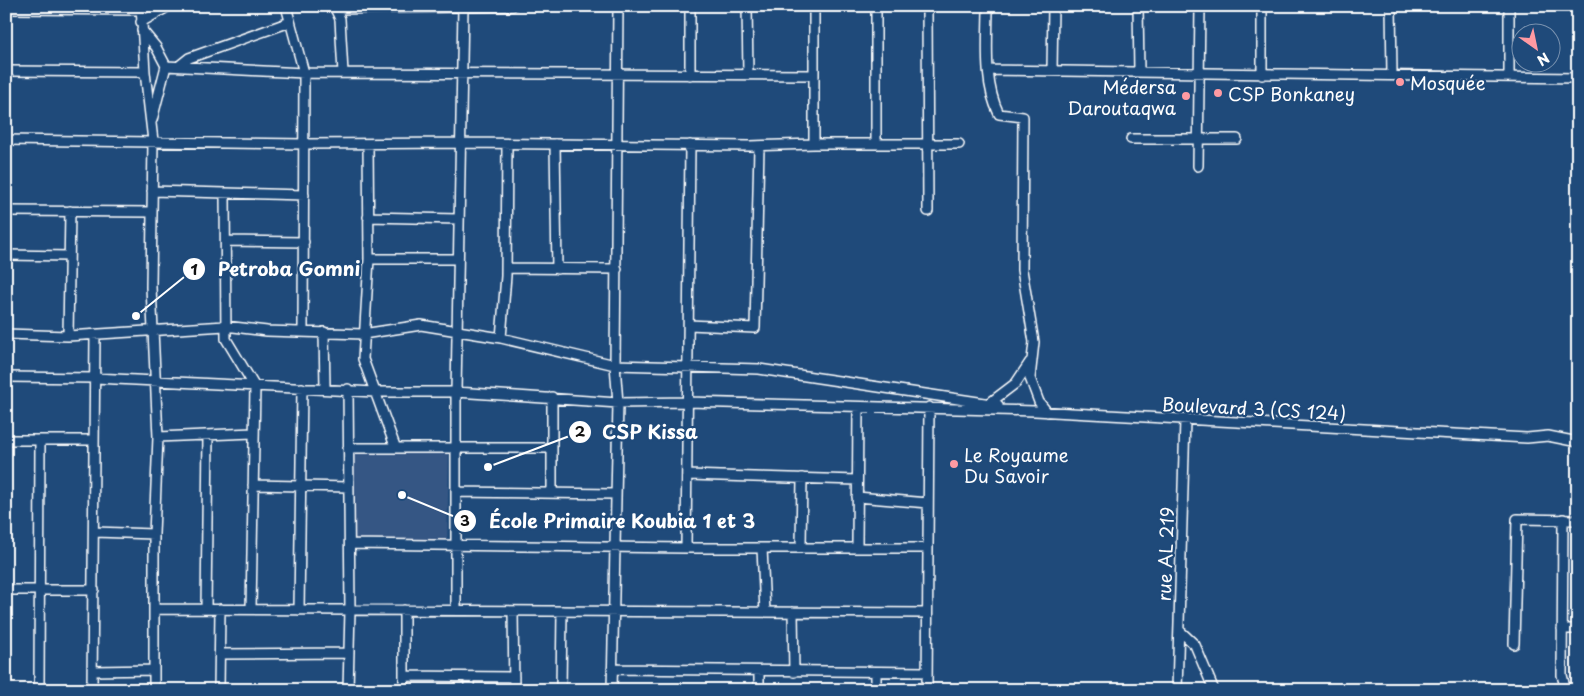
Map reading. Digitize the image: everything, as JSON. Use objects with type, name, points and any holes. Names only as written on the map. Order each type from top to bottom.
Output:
[{"type":"street","points":[[141,26],[169,6]]},
{"type":"street","points":[[286,6],[304,73],[303,331]]},
{"type":"street","points":[[456,610],[457,259],[463,6]]},
{"type":"street","points":[[343,73],[340,7],[512,6]]},
{"type":"street","points":[[612,690],[618,402],[615,364],[618,6]]},
{"type":"street","points":[[690,6],[690,75]]},
{"type":"street","points":[[747,6],[748,75]]},
{"type":"street","points":[[814,6],[814,144]]},
{"type":"street","points":[[876,6],[876,144]]},
{"type":"street","points":[[927,6],[928,211]]},
{"type":"street","points":[[988,6],[988,70],[993,102],[999,114],[1023,117],[1022,270],[1034,342],[1030,378],[1033,390],[1047,412]]},
{"type":"street","points":[[1052,70],[1053,6]]},
{"type":"street","points":[[1138,6],[1139,72]]},
{"type":"street","points":[[1198,166],[1200,6]]},
{"type":"street","points":[[1262,6],[1262,75]]},
{"type":"street","points":[[1391,6],[1392,75]]},
{"type":"street","points":[[1509,6],[1509,77]]},
{"type":"street","points":[[6,9],[141,8],[145,72],[153,140],[152,329],[158,437],[154,534],[154,690]]},
{"type":"street","points":[[179,66],[189,58],[290,22]]},
{"type":"street","points":[[141,26],[156,46],[166,66],[151,125]]},
{"type":"street","points":[[166,66],[304,73],[814,75]]},
{"type":"street","points":[[988,70],[1578,78]]},
{"type":"street","points":[[6,71],[145,72]]},
{"type":"street","points":[[1131,139],[1237,139]]},
{"type":"street","points":[[6,140],[153,140],[304,144],[460,143],[758,146],[959,144]]},
{"type":"street","points":[[368,144],[368,259],[363,359],[395,446]]},
{"type":"street","points":[[501,338],[506,268],[507,144]]},
{"type":"street","points":[[555,144],[557,269]]},
{"type":"street","points":[[686,548],[690,145]]},
{"type":"street","points":[[689,325],[755,328],[758,146]]},
{"type":"street","points":[[152,191],[304,195]]},
{"type":"street","points":[[225,193],[225,326],[229,346],[255,387],[252,433],[251,609]]},
{"type":"street","points":[[6,211],[152,212]]},
{"type":"street","points":[[68,336],[70,211]]},
{"type":"street","points":[[368,217],[458,219]]},
{"type":"street","points":[[226,241],[304,242]]},
{"type":"street","points":[[6,255],[69,256]]},
{"type":"street","points":[[368,259],[457,259]]},
{"type":"street","points":[[506,268],[617,269]]},
{"type":"street","points":[[6,334],[68,336],[152,329],[225,326],[267,331],[363,334],[421,325],[501,338],[615,364],[759,369],[1035,412]]},
{"type":"street","points":[[324,332],[325,388]]},
{"type":"street","points":[[92,690],[96,334]]},
{"type":"street","points":[[980,410],[1016,383],[1032,357]]},
{"type":"street","name":"Boulevard 3 (CS 124)","points":[[6,377],[95,378],[255,387],[348,389],[375,392],[456,392],[618,402],[688,402],[1047,412],[1379,432],[1548,436],[1578,442]]},
{"type":"street","points":[[299,610],[302,388]]},
{"type":"street","points":[[348,389],[350,544],[348,690]]},
{"type":"street","points":[[552,397],[552,492]]},
{"type":"street","points":[[857,547],[858,407]]},
{"type":"street","points":[[927,690],[929,408]]},
{"type":"street","name":"rue AL 219","points":[[1177,690],[1185,420]]},
{"type":"street","points":[[158,437],[252,433]]},
{"type":"street","points":[[206,609],[208,435]]},
{"type":"street","points":[[6,440],[94,440]]},
{"type":"street","points":[[38,690],[40,440]]},
{"type":"street","points":[[348,448],[395,446],[551,448]]},
{"type":"street","points":[[688,475],[857,480]]},
{"type":"street","points":[[801,546],[802,478]]},
{"type":"street","points":[[253,486],[349,487]]},
{"type":"street","points":[[456,492],[616,494]]},
{"type":"street","points":[[857,497],[928,503]]},
{"type":"street","points":[[1514,644],[1517,519],[1578,520]]},
{"type":"street","points":[[1564,519],[1562,681],[1565,687],[1570,690]]},
{"type":"street","points":[[95,532],[154,534]]},
{"type":"street","points":[[350,544],[686,548],[801,546],[928,548]]},
{"type":"street","points":[[762,548],[764,612]]},
{"type":"street","points":[[6,590],[94,590]]},
{"type":"street","points":[[154,609],[927,613]]},
{"type":"street","points":[[219,690],[220,609]]},
{"type":"street","points":[[404,610],[404,690]]},
{"type":"street","points":[[513,611],[514,690]]},
{"type":"street","points":[[561,690],[562,611]]},
{"type":"street","points":[[793,612],[794,672]]},
{"type":"street","points":[[1562,630],[1578,629]]},
{"type":"street","points":[[1179,630],[1195,645],[1214,690]]},
{"type":"street","points":[[219,654],[348,653]]},
{"type":"street","points":[[612,669],[759,672],[927,672]]},
{"type":"street","points":[[93,671],[154,670]]},
{"type":"street","points":[[759,672],[759,690]]},
{"type":"street","points":[[876,673],[876,690]]},
{"type":"street","points":[[404,676],[514,677]]},
{"type":"street","points":[[469,677],[469,690]]},
{"type":"shaded area","points":[[354,449],[449,450],[447,540],[353,539]]},
{"type":"place","name":"Mosquée","points":[[1400,82]]},
{"type":"place","name":"CSP Bonkaney","points":[[1218,93]]},
{"type":"place","name":"Médersa Daroutaqwa","points":[[1186,96]]},
{"type":"place","name":"Petroba Gomni","points":[[136,316]]},
{"type":"place","name":"Le Royaume Du Savoir","points":[[954,464]]},
{"type":"place","name":"CSP Kissa","points":[[488,467]]},
{"type":"place","name":"École Primaire Koubia 1 et 3","points":[[402,495]]}]
